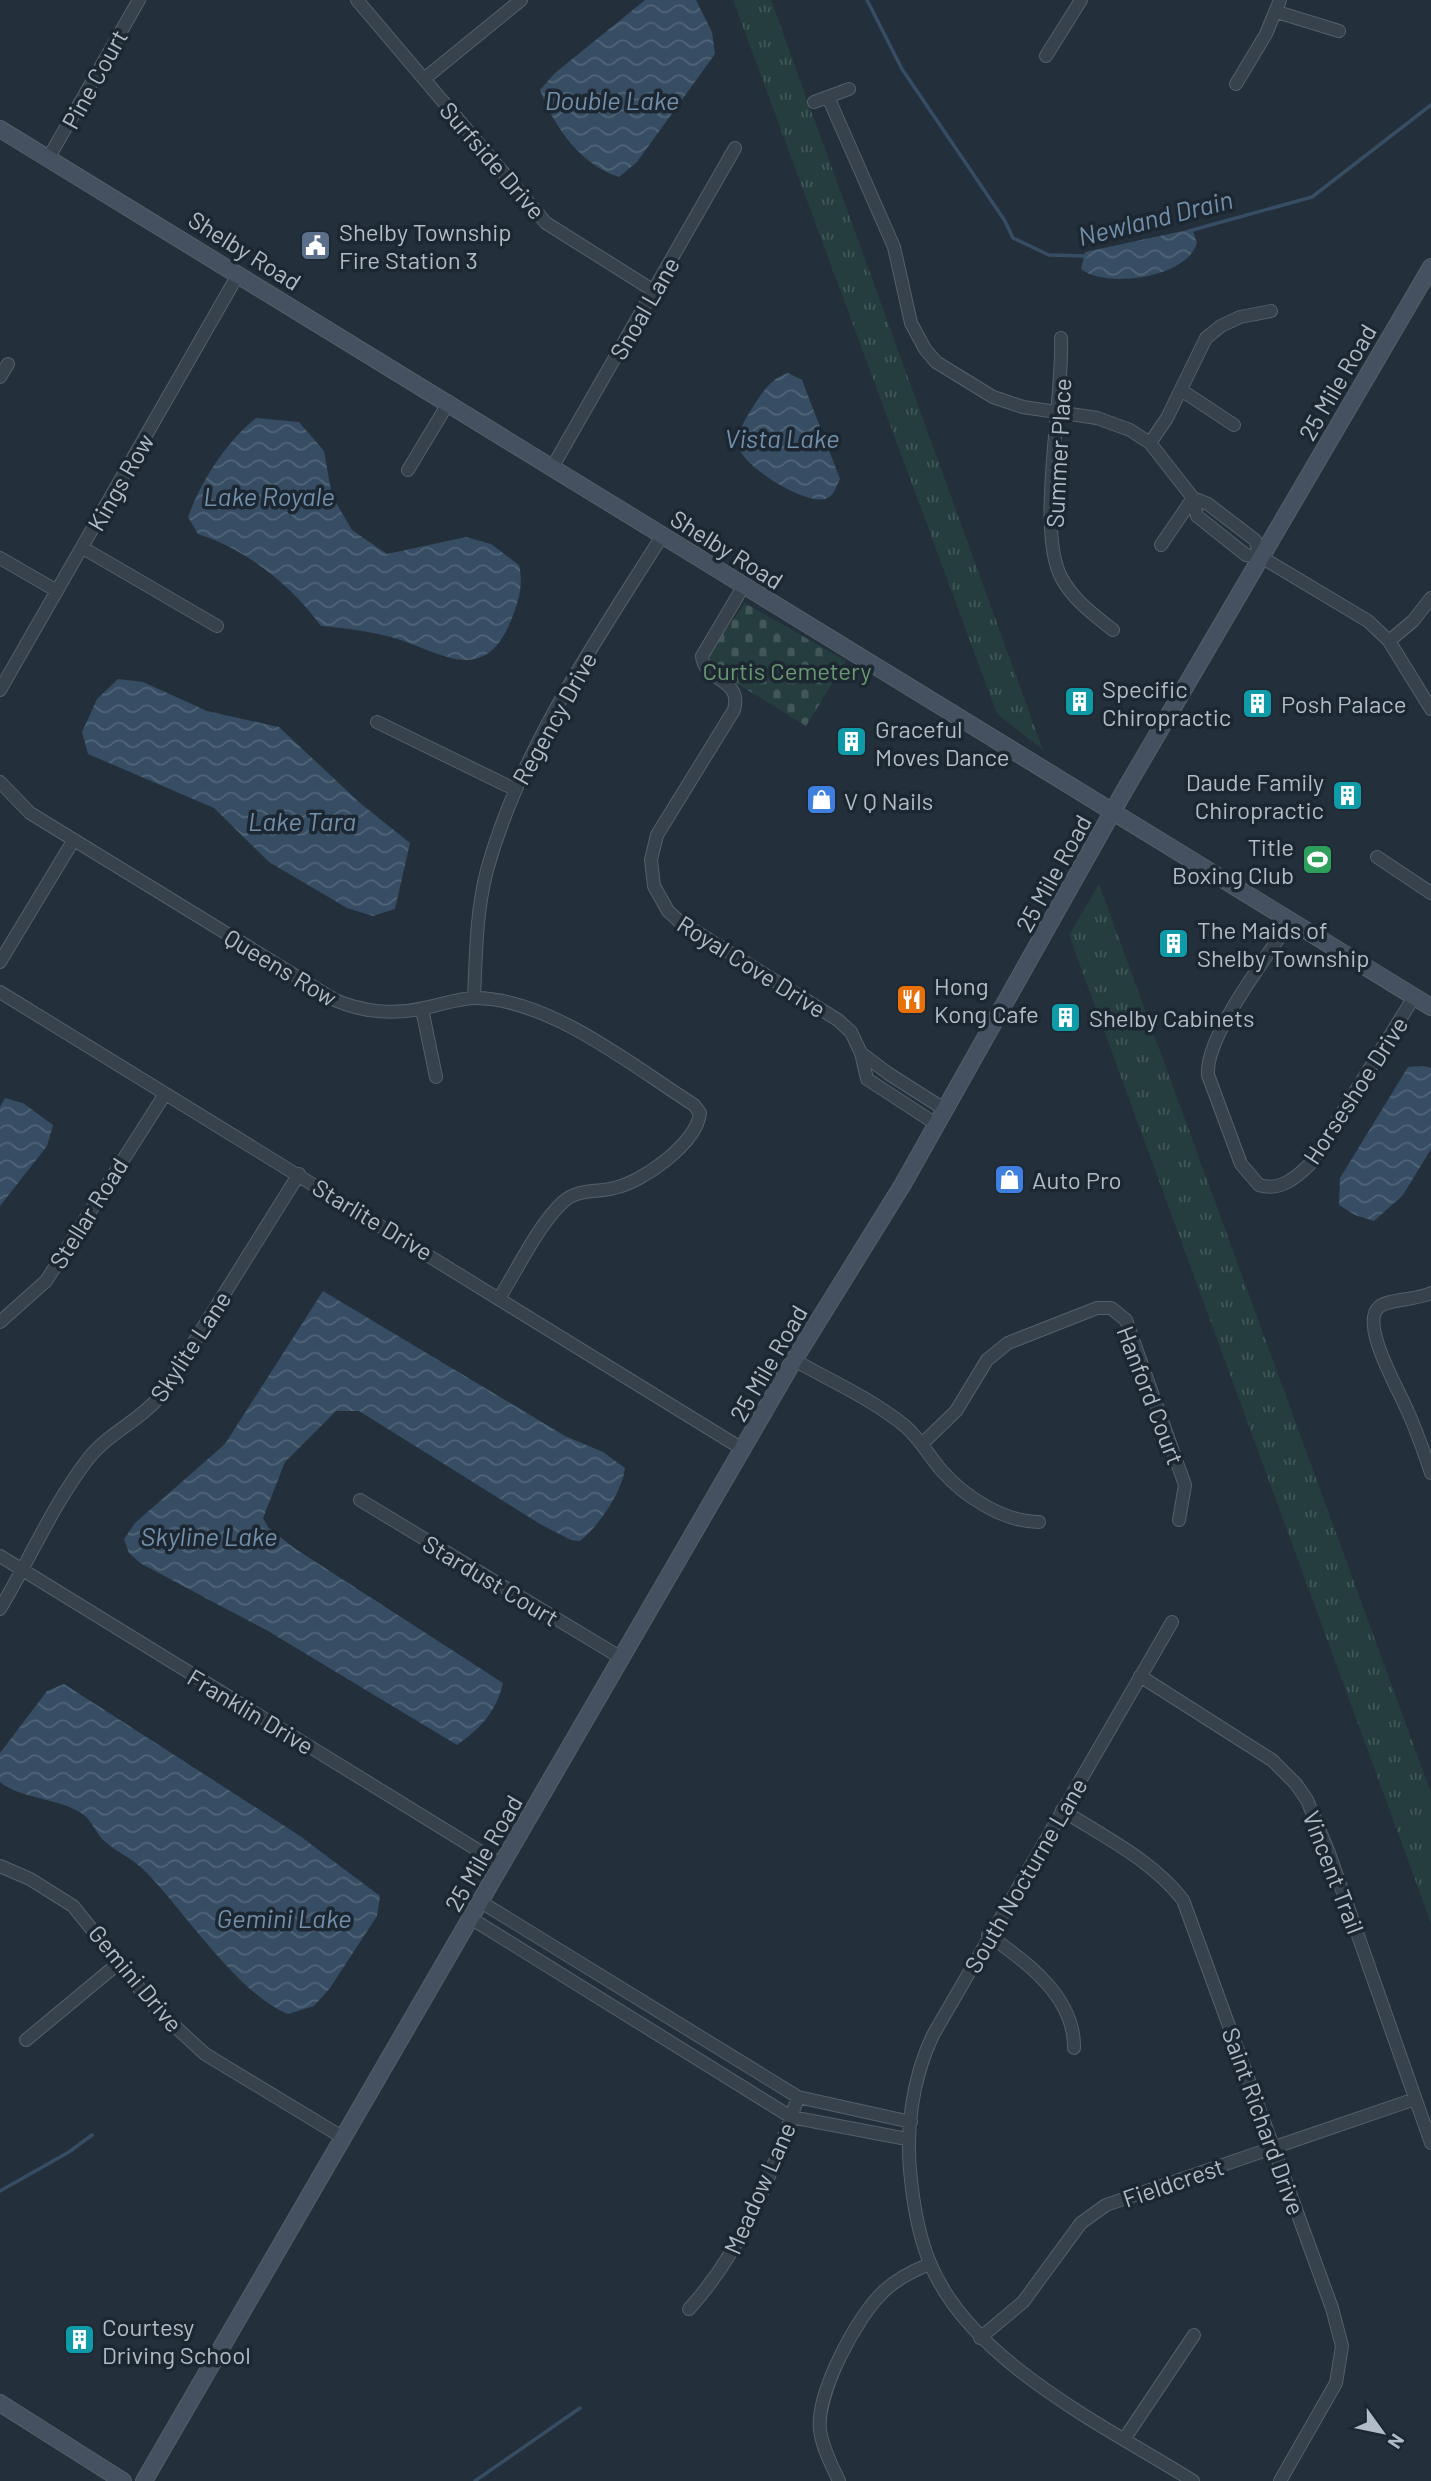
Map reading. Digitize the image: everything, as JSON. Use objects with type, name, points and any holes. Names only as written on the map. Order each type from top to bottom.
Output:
[{"type":"street","name":"Pine Court","points":[[48,157],[139,0]]},
{"type":"street","name":"Surfside Drive","points":[[357,0],[547,223],[654,291]]},
{"type":"street","points":[[424,79],[521,0]]},
{"type":"street","points":[[1046,56],[1080,0]]},
{"type":"street","points":[[1237,84],[1278,6],[1339,31]]},
{"type":"street","points":[[814,102],[849,89]]},
{"type":"street","points":[[828,97],[894,247],[911,323],[925,349],[936,362],[964,382],[993,397],[1023,407],[1114,423],[1150,443],[1193,498],[1197,516],[1245,555],[1261,557],[1368,621],[1389,641],[1431,709]]},
{"type":"street","name":"Shelby Road","points":[[0,129],[449,402],[1112,814],[1431,1007]]},
{"type":"street","name":"Snoal Lane","points":[[553,467],[735,148]]},
{"type":"street","name":"25 Mile Road","points":[[144,2481],[794,1360],[903,1184],[1112,814],[1431,267]]},
{"type":"street","name":"Kings Row","points":[[0,690],[239,273]]},
{"type":"street","points":[[1150,443],[1167,418],[1206,338],[1221,326],[1240,317],[1271,311]]},
{"type":"street","name":"Summer Place","points":[[1061,338],[1059,413],[1052,472],[1056,564],[1069,590],[1113,630]]},
{"type":"street","points":[[0,377],[8,364]]},
{"type":"street","points":[[1181,390],[1234,425]]},
{"type":"street","points":[[408,470],[449,402]]},
{"type":"street","points":[[1161,545],[1193,498]]},
{"type":"street","name":"Regency Drive","points":[[474,998],[481,904],[487,871],[514,789],[541,733],[662,536]]},
{"type":"street","points":[[83,548],[217,626]]},
{"type":"street","points":[[0,558],[57,591]]},
{"type":"street","name":"Royal Cove Drive","points":[[743,587],[702,656],[706,668],[732,687],[736,702],[734,710],[657,835],[651,860],[654,886],[673,917],[838,1020],[851,1032],[862,1053],[867,1079],[936,1124]]},
{"type":"street","points":[[1389,641],[1413,621],[1431,598]]},
{"type":"street","points":[[377,722],[514,789]]},
{"type":"street","name":"Queens Row","points":[[0,782],[30,813],[73,841],[335,1000],[355,1009],[422,1009],[474,998],[514,1002],[553,1017],[694,1105],[700,1113],[694,1130],[649,1173],[612,1189],[586,1190],[564,1202],[500,1297]]},
{"type":"street","points":[[0,961],[73,841]]},
{"type":"street","points":[[1377,857],[1431,893]]},
{"type":"street","name":"Horseshoe Drive","points":[[1290,920],[1222,1028],[1207,1063],[1208,1075],[1241,1164],[1259,1185],[1277,1187],[1301,1174],[1311,1163],[1414,997]]},
{"type":"street","name":"Starlite Drive","points":[[0,992],[500,1297],[744,1450]]},
{"type":"street","points":[[422,1009],[436,1077]]},
{"type":"street","name":"Royal Cove Drive","points":[[862,1053],[889,1074],[944,1109]]},
{"type":"street","name":"Stellar Road","points":[[0,1322],[46,1281],[165,1094]]},
{"type":"street","name":"Skylite Lane","points":[[0,1609],[23,1572],[32,1547],[89,1458],[111,1436],[149,1410],[299,1174]]},
{"type":"street","points":[[1431,1293],[1407,1301],[1385,1303],[1377,1308],[1373,1319],[1384,1362],[1405,1404],[1431,1473]]},
{"type":"street","name":"Hanford Court","points":[[923,1443],[956,1410],[996,1350],[1046,1326],[1097,1308],[1111,1308],[1126,1320],[1185,1485],[1180,1520]]},
{"type":"street","points":[[794,1360],[887,1413],[923,1443],[942,1470],[973,1496],[1016,1521],[1039,1522]]},
{"type":"street","name":"Stardust Court","points":[[360,1500],[623,1659]]},
{"type":"street","name":"Franklin Drive","points":[[0,1556],[502,1865]]},
{"type":"street","name":"South Nocturne Lane","points":[[1172,1622],[988,1935],[926,2051],[907,2139],[915,2212],[930,2264],[981,2338],[1012,2365],[1193,2481]]},
{"type":"street","name":"Vincent Trail","points":[[1140,1676],[1272,1760],[1296,1784],[1307,1800],[1337,1876],[1431,2143]]},
{"type":"street","name":"Saint Richard Drive","points":[[1062,1810],[1148,1864],[1169,1881],[1183,1900],[1332,2308],[1342,2346],[1336,2384],[1280,2481]]},
{"type":"street","name":"Gemini Drive","points":[[0,1867],[30,1879],[74,1906],[156,2009],[205,2053],[342,2137]]},
{"type":"street","points":[[481,1902],[642,2004],[798,2097],[911,2122]]},
{"type":"street","points":[[472,1919],[791,2117],[907,2139]]},
{"type":"street","points":[[506,1940],[516,1925]]},
{"type":"street","points":[[988,1935],[1024,1960],[1050,1987],[1069,2018],[1074,2033],[1074,2048]]},
{"type":"street","points":[[26,2040],[120,1962]]},
{"type":"street","points":[[635,2019],[642,2004]]},
{"type":"street","name":"Meadow Lane","points":[[689,2309],[722,2267],[746,2226],[765,2186],[798,2097]]},
{"type":"street","name":"Fieldcrest","points":[[981,2338],[1023,2302],[1073,2232],[1091,2213],[1128,2196],[1415,2099]]},
{"type":"street","points":[[839,2481],[820,2430],[826,2387],[866,2312],[882,2293],[902,2275],[930,2264]]},
{"type":"street","points":[[1125,2438],[1194,2335]]},
{"type":"street","points":[[0,2403],[123,2481]]},
{"type":"green space","points":[[733,0],[771,0],[1043,750],[997,714]]},
{"type":"green space","name":"Curtis Cemetery","points":[[745,603],[846,661],[806,726],[733,681],[709,661],[709,653]]},
{"type":"green space","points":[[1099,884],[1431,1793],[1431,1923],[1069,935]]},
{"type":"water","name":"Double Lake","points":[[645,0],[696,0],[712,32],[715,54],[637,162],[619,177],[593,164],[570,143],[553,118],[540,90],[555,73]]},
{"type":"water","points":[[1192,229],[1197,243],[1190,255],[1178,265],[1162,272],[1126,279],[1093,275],[1081,269],[1085,252]]},
{"type":"water","name":"Vista Lake","points":[[788,373],[802,380],[840,479],[833,494],[825,499],[803,496],[775,482],[750,463],[738,445],[743,424],[761,395],[773,382]]},
{"type":"water","name":"Lake Royale","points":[[256,418],[299,422],[324,451],[332,496],[352,530],[387,554],[466,537],[491,544],[519,565],[521,580],[518,601],[499,643],[486,654],[472,659],[458,659],[382,635],[321,626],[296,596],[266,570],[234,549],[198,534],[188,517],[200,489],[234,439]]},
{"type":"water","name":"Lake Tara","points":[[118,679],[143,682],[207,711],[279,727],[360,803],[410,843],[395,909],[373,916],[347,908],[269,862],[214,808],[88,754],[82,732],[97,699]]},
{"type":"water","points":[[1408,1067],[1431,1068],[1431,1149],[1403,1195],[1374,1221],[1355,1215],[1339,1205],[1340,1178]]},
{"type":"water","points":[[5,1098],[23,1103],[53,1125],[47,1146],[0,1206],[0,1107]]},
{"type":"water","name":"Skyline Lake","points":[[323,1291],[565,1436],[603,1452],[625,1468],[608,1508],[595,1527],[580,1541],[571,1540],[540,1524],[359,1411],[336,1411],[285,1462],[263,1518],[268,1527],[294,1548],[503,1683],[496,1703],[486,1718],[457,1745],[268,1631],[140,1563],[129,1553],[124,1539],[135,1523],[225,1444]]},
{"type":"water","name":"Gemini Lake","points":[[64,1684],[300,1836],[380,1896],[377,1916],[330,1988],[314,2006],[288,2014],[269,2004],[250,1989],[212,1950],[146,1872],[103,1840],[84,1815],[63,1805],[19,1792],[0,1782],[0,1753],[47,1691]]},
{"type":"waterway","name":"Newland Drain","points":[[867,0],[902,69],[1005,221],[1013,238],[1049,255],[1086,256]]},
{"type":"waterway","name":"Newland Drain","points":[[1189,231],[1312,197],[1431,105]]},
{"type":"waterway","points":[[0,2191],[69,2152],[92,2135]]},
{"type":"waterway","points":[[475,2481],[580,2408]]},
{"type":"place","name":"Shelby Township Fire Station 3","points":[[316,245]]},
{"type":"place","name":"Specific Chiropractic","points":[[1079,702]]},
{"type":"place","name":"Posh Palace","points":[[1258,703]]},
{"type":"place","name":"Graceful Moves Dance","points":[[852,742]]},
{"type":"place","name":"Daude Family Chiropractic","points":[[1347,795]]},
{"type":"place","name":"V Q Nails","points":[[821,800]]},
{"type":"place","name":"Title Boxing Club","points":[[1317,860]]},
{"type":"place","name":"The Maids of Shelby Township","points":[[1174,943]]},
{"type":"place","name":"Hong Kong Cafe","points":[[911,999]]},
{"type":"place","name":"Shelby Cabinets","points":[[1066,1017]]},
{"type":"place","name":"Auto Pro","points":[[1009,1179]]},
{"type":"place","name":"Courtesy Driving School","points":[[79,2340]]}]
